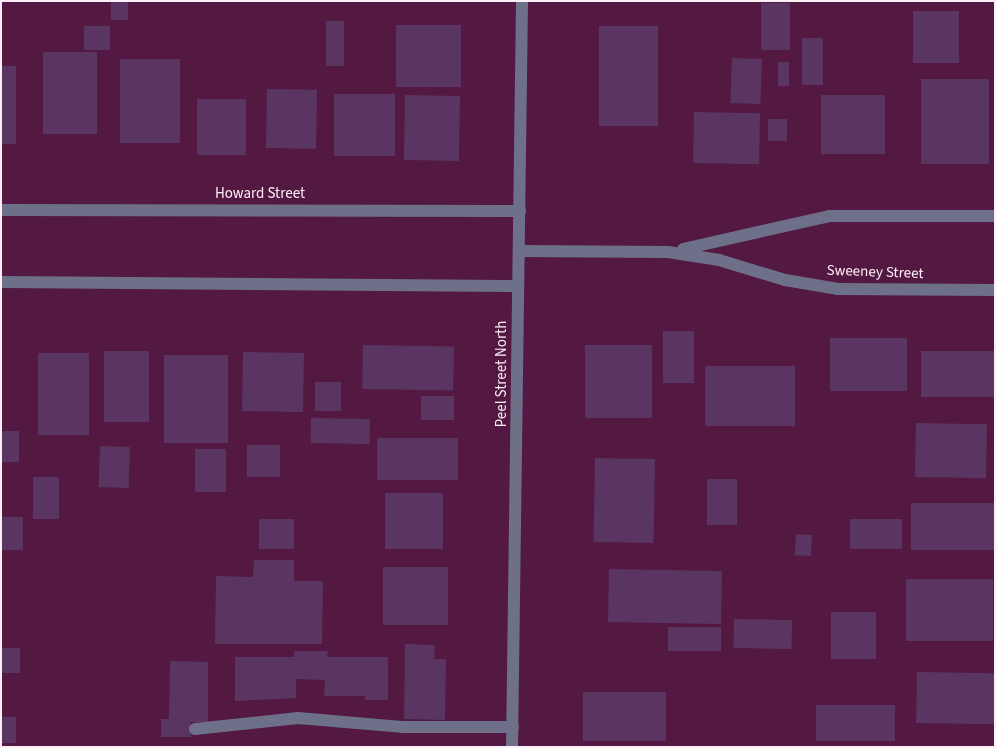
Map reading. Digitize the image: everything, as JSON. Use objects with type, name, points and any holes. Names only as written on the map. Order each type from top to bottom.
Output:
[{"type":"street","name":"Peel Street North","points":[[512,747],[522,1]]},
{"type":"street","name":"Howard Street","points":[[1,210],[520,211]]},
{"type":"street","name":"Sweeney Street","points":[[668,252],[731,241],[800,221],[829,216],[995,216]]},
{"type":"street","name":"Sweeney Street","points":[[519,251],[668,252],[719,260],[785,280],[838,289],[995,290]]},
{"type":"street","points":[[1,282],[518,286]]},
{"type":"street","points":[[195,729],[298,718],[402,727],[512,727]]},
{"type":"building","points":[[111,1],[128,1],[128,20],[111,20]]},
{"type":"building","points":[[761,3],[790,3],[790,50],[761,50]]},
{"type":"building","points":[[913,11],[959,11],[959,63],[913,63]]},
{"type":"building","points":[[326,21],[344,21],[344,66],[326,66]]},
{"type":"building","points":[[396,25],[461,25],[461,87],[396,87]]},
{"type":"building","points":[[84,26],[110,26],[110,50],[84,50]]},
{"type":"building","points":[[599,26],[658,26],[658,126],[599,126]]},
{"type":"building","points":[[802,38],[823,38],[823,85],[802,85]]},
{"type":"building","points":[[43,52],[97,52],[97,134],[43,134]]},
{"type":"building","points":[[732,58],[762,59],[760,104],[730,103]]},
{"type":"building","points":[[120,59],[180,59],[180,143],[120,143]]},
{"type":"building","points":[[778,62],[789,62],[789,86],[778,86]]},
{"type":"building","points":[[1,66],[16,66],[16,144],[1,144]]},
{"type":"building","points":[[921,79],[989,79],[989,164],[921,164]]},
{"type":"building","points":[[267,89],[317,90],[316,149],[266,148]]},
{"type":"building","points":[[334,94],[395,94],[395,156],[334,156]]},
{"type":"building","points":[[405,95],[460,96],[459,161],[404,160]]},
{"type":"building","points":[[821,95],[885,95],[885,154],[821,154]]},
{"type":"building","points":[[197,99],[246,99],[246,155],[197,155]]},
{"type":"building","points":[[694,112],[760,113],[759,164],[693,163]]},
{"type":"building","points":[[768,119],[787,119],[787,141],[768,141]]},
{"type":"building","points":[[663,331],[694,331],[694,383],[663,383]]},
{"type":"building","points":[[830,338],[907,338],[907,391],[830,391]]},
{"type":"building","points":[[363,345],[454,347],[453,391],[362,389]]},
{"type":"building","points":[[585,345],[652,345],[652,418],[585,418]]},
{"type":"building","points":[[104,351],[149,351],[149,422],[104,422]]},
{"type":"building","points":[[921,351],[995,351],[995,397],[921,397]]},
{"type":"building","points":[[243,352],[304,353],[303,412],[242,411]]},
{"type":"building","points":[[38,353],[89,353],[89,435],[38,435]]},
{"type":"building","points":[[164,355],[228,355],[228,443],[164,443]]},
{"type":"building","points":[[705,366],[795,366],[795,426],[705,426]]},
{"type":"building","points":[[315,382],[341,382],[341,411],[315,411]]},
{"type":"building","points":[[421,396],[454,396],[454,420],[421,420]]},
{"type":"building","points":[[311,418],[370,419],[370,444],[311,443]]},
{"type":"building","points":[[916,423],[987,424],[986,478],[915,477]]},
{"type":"building","points":[[1,431],[19,431],[19,462],[1,462]]},
{"type":"building","points":[[377,438],[458,438],[458,480],[377,480]]},
{"type":"building","points":[[247,445],[280,445],[280,477],[247,477]]},
{"type":"building","points":[[100,446],[130,447],[129,488],[99,487]]},
{"type":"building","points":[[195,449],[226,449],[226,492],[195,492]]},
{"type":"building","points":[[595,458],[655,459],[654,543],[594,542]]},
{"type":"building","points":[[33,477],[59,477],[59,519],[33,519]]},
{"type":"building","points":[[707,479],[737,479],[737,525],[707,525]]},
{"type":"building","points":[[385,493],[443,493],[443,549],[385,549]]},
{"type":"building","points":[[911,503],[995,503],[995,550],[911,550]]},
{"type":"building","points":[[1,517],[23,517],[23,550],[1,550]]},
{"type":"building","points":[[259,519],[294,519],[294,549],[259,549]]},
{"type":"building","points":[[850,519],[902,519],[902,549],[850,549]]},
{"type":"building","points":[[796,534],[812,535],[811,556],[795,555]]},
{"type":"building","points":[[254,560],[294,560],[294,581],[323,581],[322,644],[215,644],[216,576],[253,577]]},
{"type":"building","points":[[383,567],[448,567],[448,625],[383,625]]},
{"type":"building","points":[[609,569],[722,571],[721,624],[608,622]]},
{"type":"building","points":[[906,579],[993,579],[993,641],[906,641]]},
{"type":"building","points":[[831,612],[876,612],[876,659],[831,659]]},
{"type":"building","points":[[734,619],[792,620],[791,649],[733,648]]},
{"type":"building","points":[[668,627],[721,627],[721,651],[668,651]]},
{"type":"building","points":[[405,644],[435,645],[434,659],[446,659],[445,720],[404,719]]},
{"type":"building","points":[[1,648],[20,648],[20,673],[1,673]]},
{"type":"building","points":[[294,651],[328,651],[327,657],[388,657],[388,700],[365,700],[365,696],[324,696],[325,680],[296,679],[296,698],[235,701],[235,657],[294,657]]},
{"type":"building","points":[[170,661],[208,662],[208,722],[191,722],[191,737],[161,737],[161,719],[169,719]]},
{"type":"building","points":[[917,672],[995,673],[994,724],[916,723]]},
{"type":"building","points":[[583,692],[666,692],[666,741],[583,741]]},
{"type":"building","points":[[816,705],[895,705],[895,741],[816,741]]},
{"type":"building","points":[[1,717],[16,717],[16,743],[1,743]]}]
